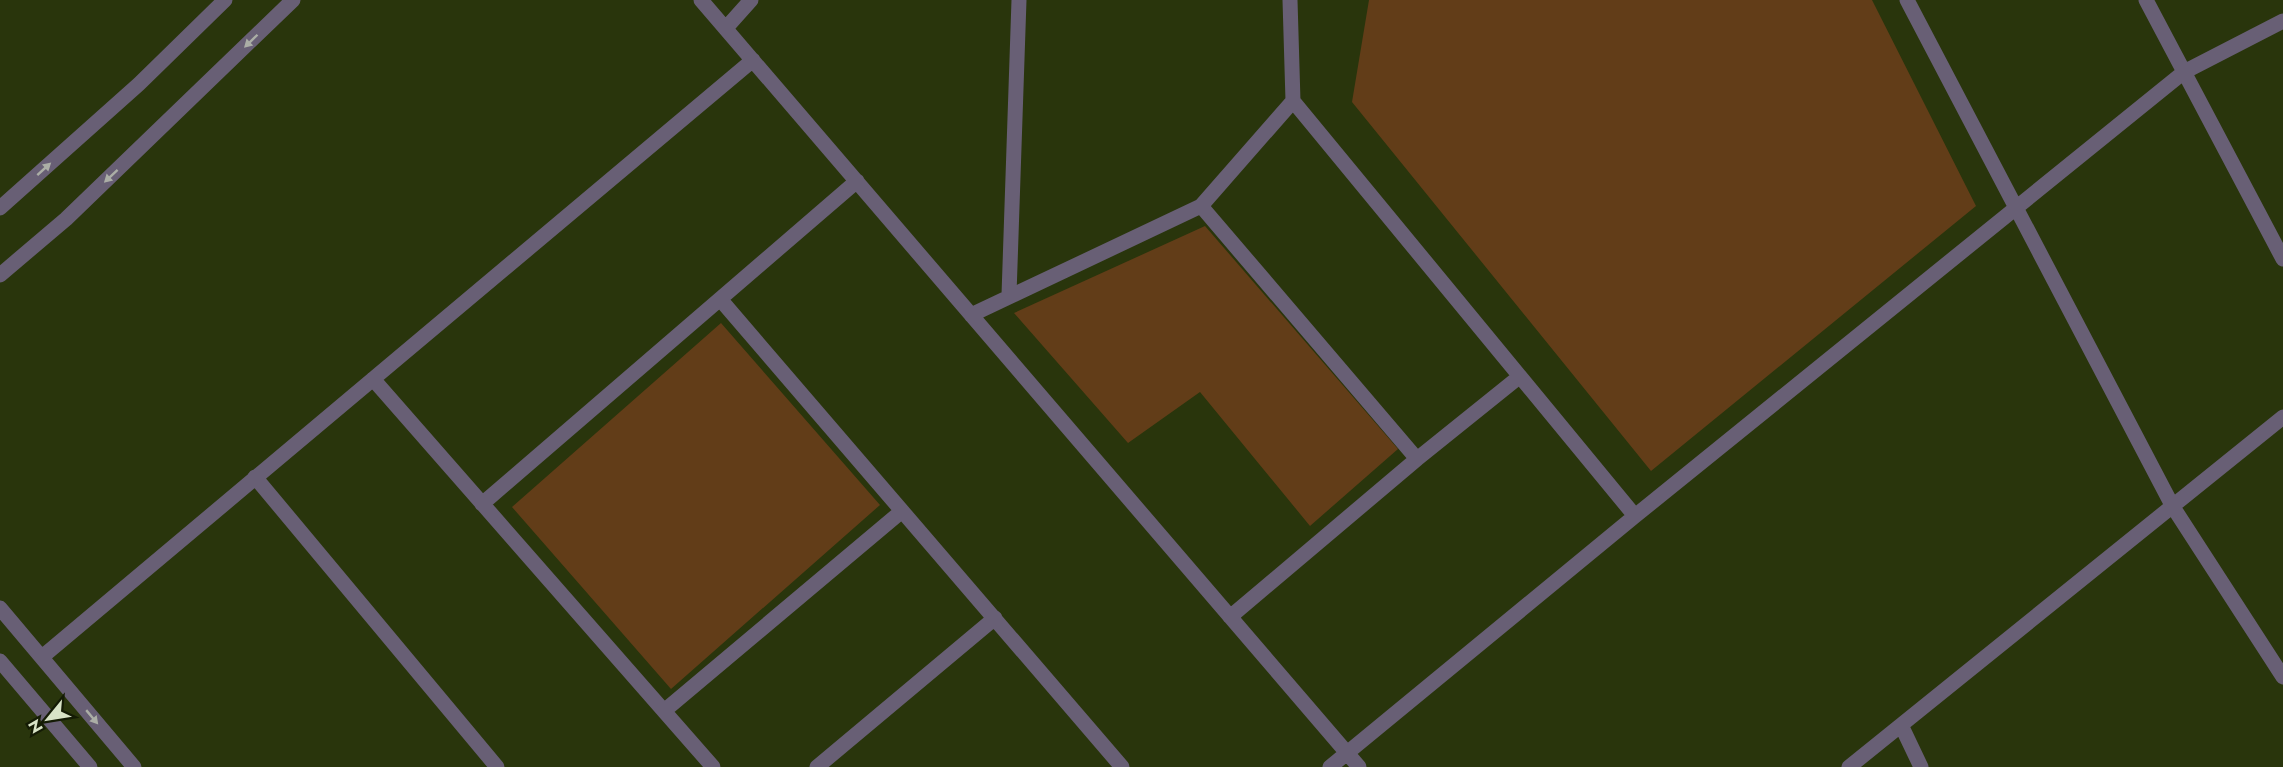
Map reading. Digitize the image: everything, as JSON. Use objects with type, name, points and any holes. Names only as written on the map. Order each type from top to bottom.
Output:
[{"type":"street","points":[[0,208],[139,84],[225,0]]},
{"type":"street","points":[[0,275],[66,219],[293,0]]},
{"type":"street","points":[[701,0],[1359,767]]},
{"type":"street","points":[[726,28],[751,0]]},
{"type":"street","points":[[1009,295],[1019,0]]},
{"type":"street","points":[[1290,0],[1293,101],[1635,516]]},
{"type":"street","points":[[1907,0],[2173,507],[2283,677]]},
{"type":"street","points":[[2146,0],[2283,259]]},
{"type":"street","points":[[1330,767],[1635,516],[2184,72],[2283,21]]},
{"type":"street","points":[[42,657],[753,60]]},
{"type":"street","points":[[971,315],[1201,206],[1293,101]]},
{"type":"street","points":[[482,504],[857,181]]},
{"type":"street","points":[[1201,206],[1417,459]]},
{"type":"street","points":[[720,299],[1122,767]]},
{"type":"street","points":[[1230,617],[1417,459],[1519,377]]},
{"type":"street","points":[[373,379],[713,767]]},
{"type":"street","points":[[1849,767],[2283,417]]},
{"type":"street","points":[[255,477],[497,767]]},
{"type":"street","points":[[664,711],[902,511]]},
{"type":"street","points":[[0,608],[134,767]]},
{"type":"street","points":[[817,767],[995,618]]},
{"type":"street","points":[[0,661],[90,767]]},
{"type":"street","points":[[1901,725],[1921,767]]},
{"type":"shaded area","points":[[1369,0],[1872,0],[1976,206],[1651,471],[1352,102]]},
{"type":"shaded area","points":[[1205,226],[1398,449],[1310,526],[1200,392],[1128,443],[1014,313]]},
{"type":"shaded area","points":[[721,323],[880,505],[671,689],[512,507]]}]
